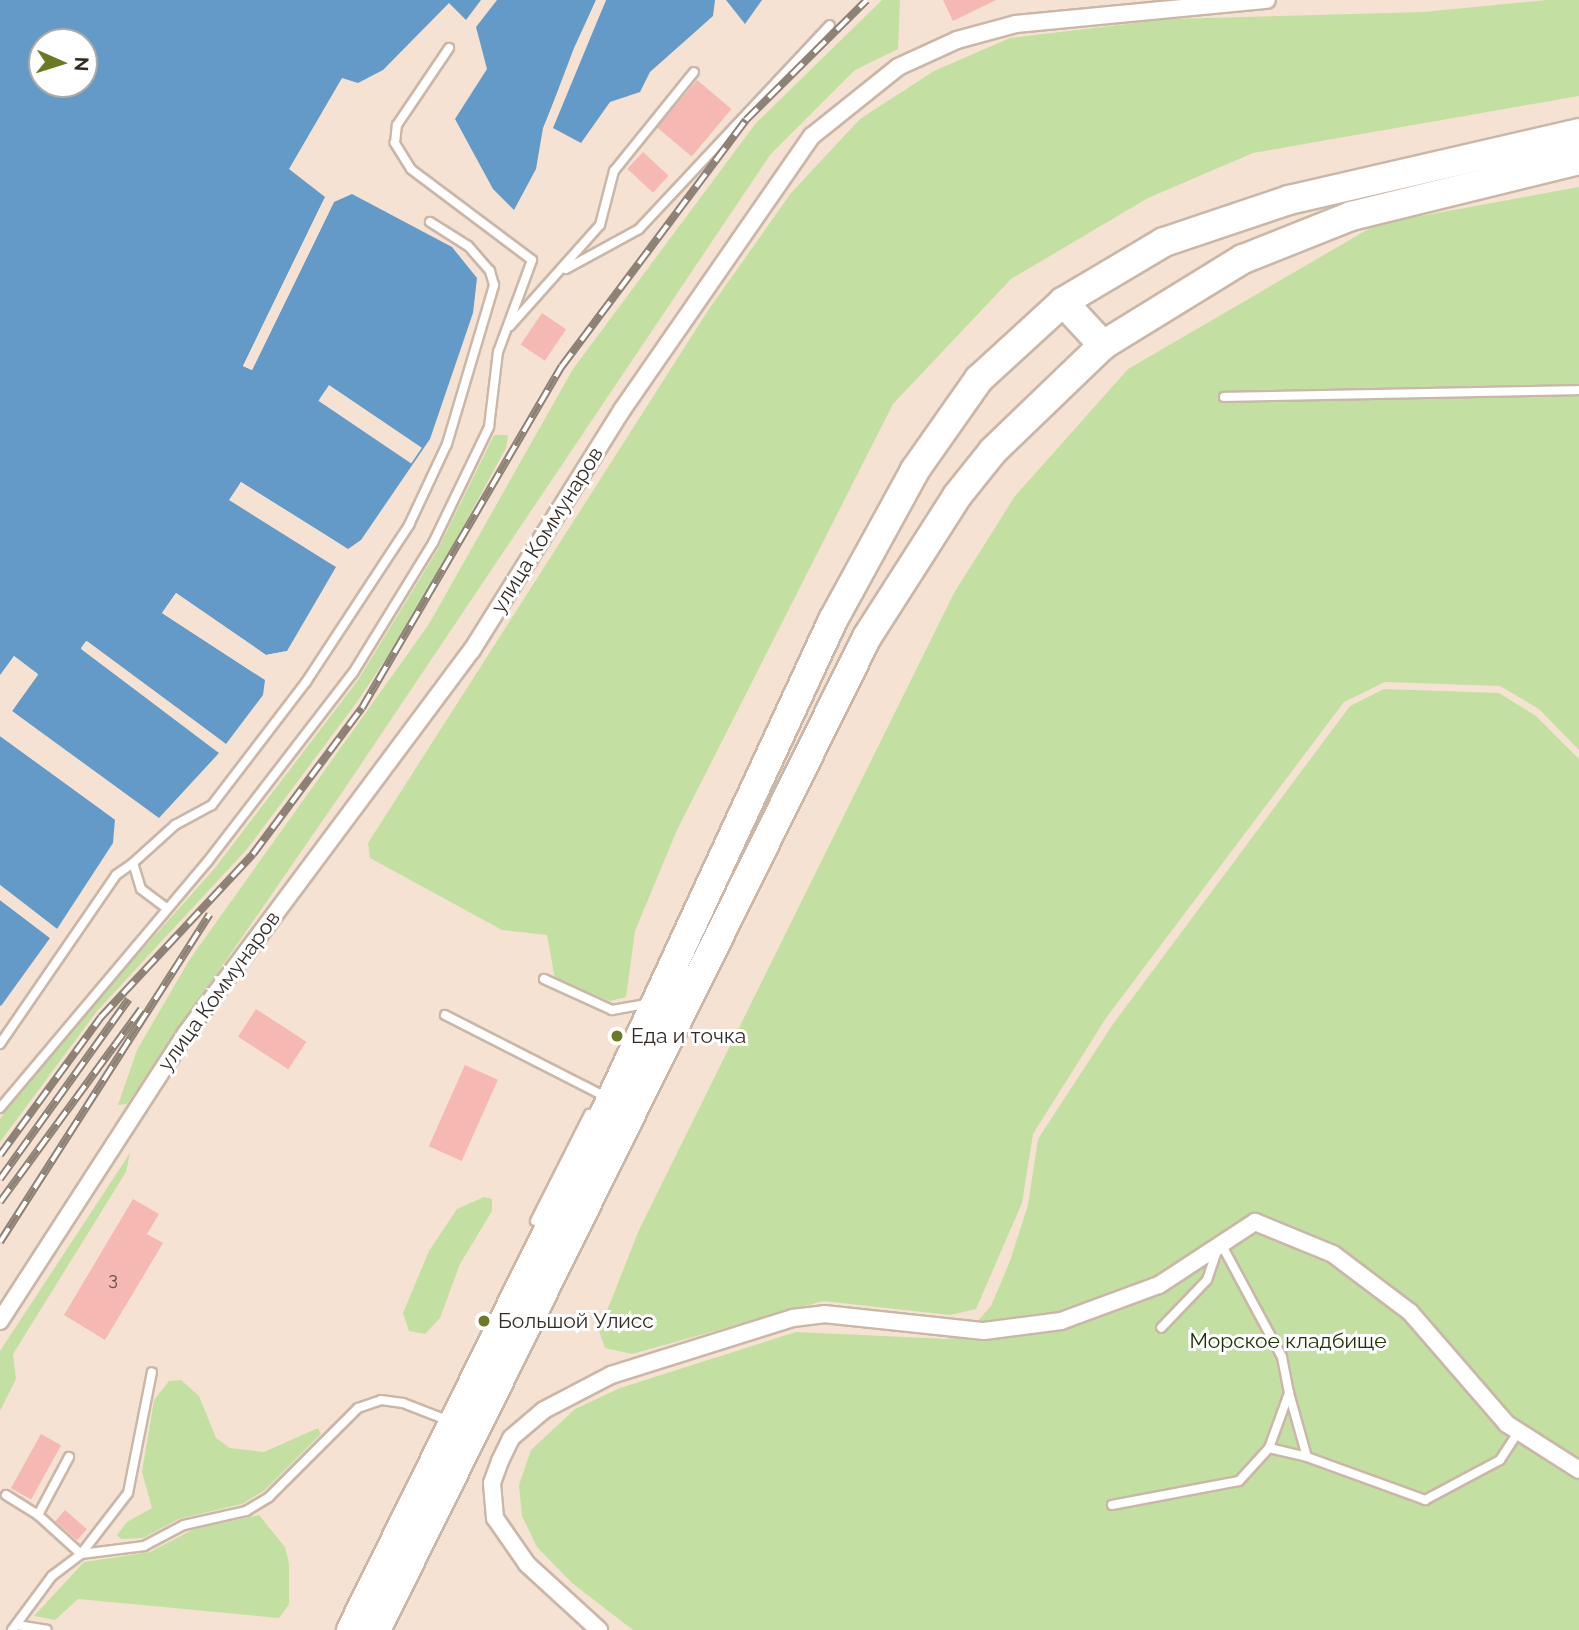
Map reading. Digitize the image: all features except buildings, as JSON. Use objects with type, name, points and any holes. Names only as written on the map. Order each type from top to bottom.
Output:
[{"type":"highway","points":[[351,1630],[454,1423],[833,620],[915,470],[979,379],[1063,302],[1124,262],[1218,220],[1579,133]]},
{"type":"highway","points":[[376,1630],[867,637],[964,487],[1018,422],[1103,345],[1242,259],[1302,233],[1579,160]]},
{"type":"highway","points":[[1063,302],[1103,345]]},
{"type":"street","name":"улица Коммунаров","points":[[0,1321],[187,1032],[472,650],[622,410],[812,136],[898,67],[957,40],[1016,24],[1267,0]]},
{"type":"street","points":[[599,1630],[527,1564],[495,1518],[492,1483],[500,1461],[511,1438],[544,1410],[611,1375],[793,1318],[824,1314],[984,1331],[1061,1321],[1160,1285],[1220,1242],[1255,1222],[1333,1254],[1418,1320],[1518,1433],[1579,1470]]},
{"type":"lane","points":[[566,269],[639,229],[830,25]]},
{"type":"lane","points":[[0,1108],[353,673],[433,543],[489,427],[506,329],[532,260],[411,169],[395,143],[397,125],[449,48]]},
{"type":"lane","points":[[506,329],[566,269],[600,225],[614,171],[694,72]]},
{"type":"lane","points":[[0,1044],[116,875],[175,825],[212,805],[306,682],[409,525],[447,444],[494,285],[490,271],[468,246],[430,222]]},
{"type":"lane","points":[[1224,397],[1579,390]]},
{"type":"lane","points":[[133,863],[141,888],[165,907]]},
{"type":"lane","points":[[544,979],[612,1010],[652,1000]]},
{"type":"lane","points":[[535,1222],[600,1094],[652,1000]]},
{"type":"lane","points":[[445,1015],[600,1094]]},
{"type":"lane","points":[[1161,1328],[1207,1280],[1220,1242]]},
{"type":"lane","points":[[1220,1242],[1276,1346],[1307,1457]]},
{"type":"lane","points":[[15,1627],[52,1576],[81,1554],[128,1493],[152,1372]]},
{"type":"lane","points":[[1112,1505],[1239,1481],[1269,1448],[1290,1393]]},
{"type":"lane","points":[[6,1495],[38,1515],[81,1554],[145,1546],[184,1525],[246,1511],[269,1497],[358,1408],[381,1400],[403,1404],[454,1423]]},
{"type":"lane","points":[[1269,1448],[1307,1457],[1425,1500],[1500,1460],[1518,1433]]},
{"type":"lane","points":[[38,1515],[69,1457]]},
{"type":"lane","points":[[15,1627],[47,1630]]},
{"type":"green space","points":[[882,0],[900,0],[898,49],[855,70],[770,155],[343,791],[127,1104],[118,1105],[137,1050],[190,959],[429,624],[573,369],[756,123]]},
{"type":"green space","points":[[1546,0],[1579,0],[1579,96],[1253,153],[1148,198],[1011,279],[893,404],[677,830],[635,931],[626,997],[610,1001],[555,979],[547,935],[502,930],[370,858],[368,843],[709,309],[791,193],[860,119],[934,71],[1010,38],[1169,19],[1423,12]]},
{"type":"green space","points":[[1579,187],[1579,750],[1539,709],[1500,686],[1385,682],[1344,702],[1106,1018],[1033,1134],[1022,1203],[976,1309],[950,1315],[823,1301],[632,1354],[605,1348],[599,1331],[639,1230],[954,593],[1015,496],[1128,369],[1377,224]]},
{"type":"green space","points":[[494,435],[508,435],[506,448],[415,615],[357,702],[247,849],[97,1011],[0,1142],[0,1119],[42,1062],[215,868],[358,680],[438,549]]},
{"type":"green space","name":"Морское кладбище","points":[[1384,689],[1499,693],[1536,716],[1579,759],[1579,1630],[633,1630],[572,1583],[537,1547],[522,1516],[519,1485],[531,1450],[575,1409],[620,1388],[796,1332],[948,1339],[968,1332],[991,1306],[1010,1261],[1028,1205],[1038,1139],[1113,1024],[1350,706]]},
{"type":"green space","points":[[130,1153],[126,1172],[13,1354],[16,1379],[0,1411],[0,1351]]},
{"type":"green space","points":[[484,1197],[492,1199],[492,1211],[460,1264],[440,1318],[425,1334],[409,1331],[403,1313],[429,1251],[457,1209]]},
{"type":"green space","points":[[181,1380],[199,1396],[216,1438],[230,1448],[264,1452],[318,1428],[321,1434],[265,1490],[242,1504],[179,1519],[143,1538],[121,1539],[117,1535],[127,1522],[152,1508],[142,1472],[154,1400],[169,1381]]},
{"type":"green space","points":[[259,1515],[285,1547],[289,1564],[289,1604],[279,1618],[78,1599],[55,1620],[34,1616],[84,1562],[150,1552],[194,1529]]},
{"type":"water","points":[[0,0],[481,0],[466,20],[449,3],[383,70],[358,83],[342,78],[289,169],[325,197],[243,366],[252,370],[334,202],[352,194],[452,247],[477,278],[473,313],[430,439],[361,540],[348,549],[241,482],[230,500],[336,567],[287,651],[266,655],[176,593],[162,613],[265,680],[263,695],[226,744],[87,641],[81,649],[219,753],[159,818],[12,711],[38,675],[14,656],[0,675]]},
{"type":"water","points":[[497,0],[596,0],[543,128],[536,169],[514,210],[493,189],[455,119],[487,69],[476,27]]},
{"type":"water","points":[[606,0],[715,0],[713,16],[650,72],[640,92],[610,102],[581,143],[553,128]]},
{"type":"water","points":[[726,0],[762,0],[745,24]]},
{"type":"water","points":[[0,736],[115,819],[113,843],[57,929],[0,885]]},
{"type":"water","points":[[0,900],[50,938],[1,1006],[0,1005]]},
{"type":"pier","points":[[596,0],[599,1],[544,127],[574,48]]},
{"type":"pier","points":[[602,0],[606,0],[549,128],[577,53]]},
{"type":"pier","points":[[325,197],[250,366],[334,202],[252,370],[243,366]]},
{"type":"pier","points":[[329,385],[422,448],[411,463],[318,401]]},
{"type":"pier","points":[[241,482],[348,549],[242,487],[234,499],[336,567],[229,500]]},
{"type":"pier","points":[[176,593],[266,655],[287,651],[265,658],[177,598],[167,612],[265,680],[162,613]]},
{"type":"pier","points":[[86,641],[226,744],[87,646],[219,753],[81,648]]},
{"type":"pier","points":[[14,656],[38,674],[12,711],[157,821],[9,713],[33,675],[14,661],[0,679]]},
{"type":"pier","points":[[0,732],[117,816],[118,822],[0,736]]},
{"type":"pier","points":[[0,885],[57,929],[55,931],[0,889]]},
{"type":"pier","points":[[2,897],[52,936],[50,938],[0,900]]},
{"type":"railway","points":[[0,1155],[101,1017],[253,854],[362,708],[562,366],[746,120],[867,0]]},
{"type":"railway","points":[[0,1242],[210,914]]},
{"type":"railway","points":[[0,1179],[129,999]]},
{"type":"railway","points":[[0,1202],[141,1009]]},
{"type":"place","name":"Еда и точка","points":[[617,1036]]},
{"type":"place","name":"Большой Улисс","points":[[484,1321]]}]
